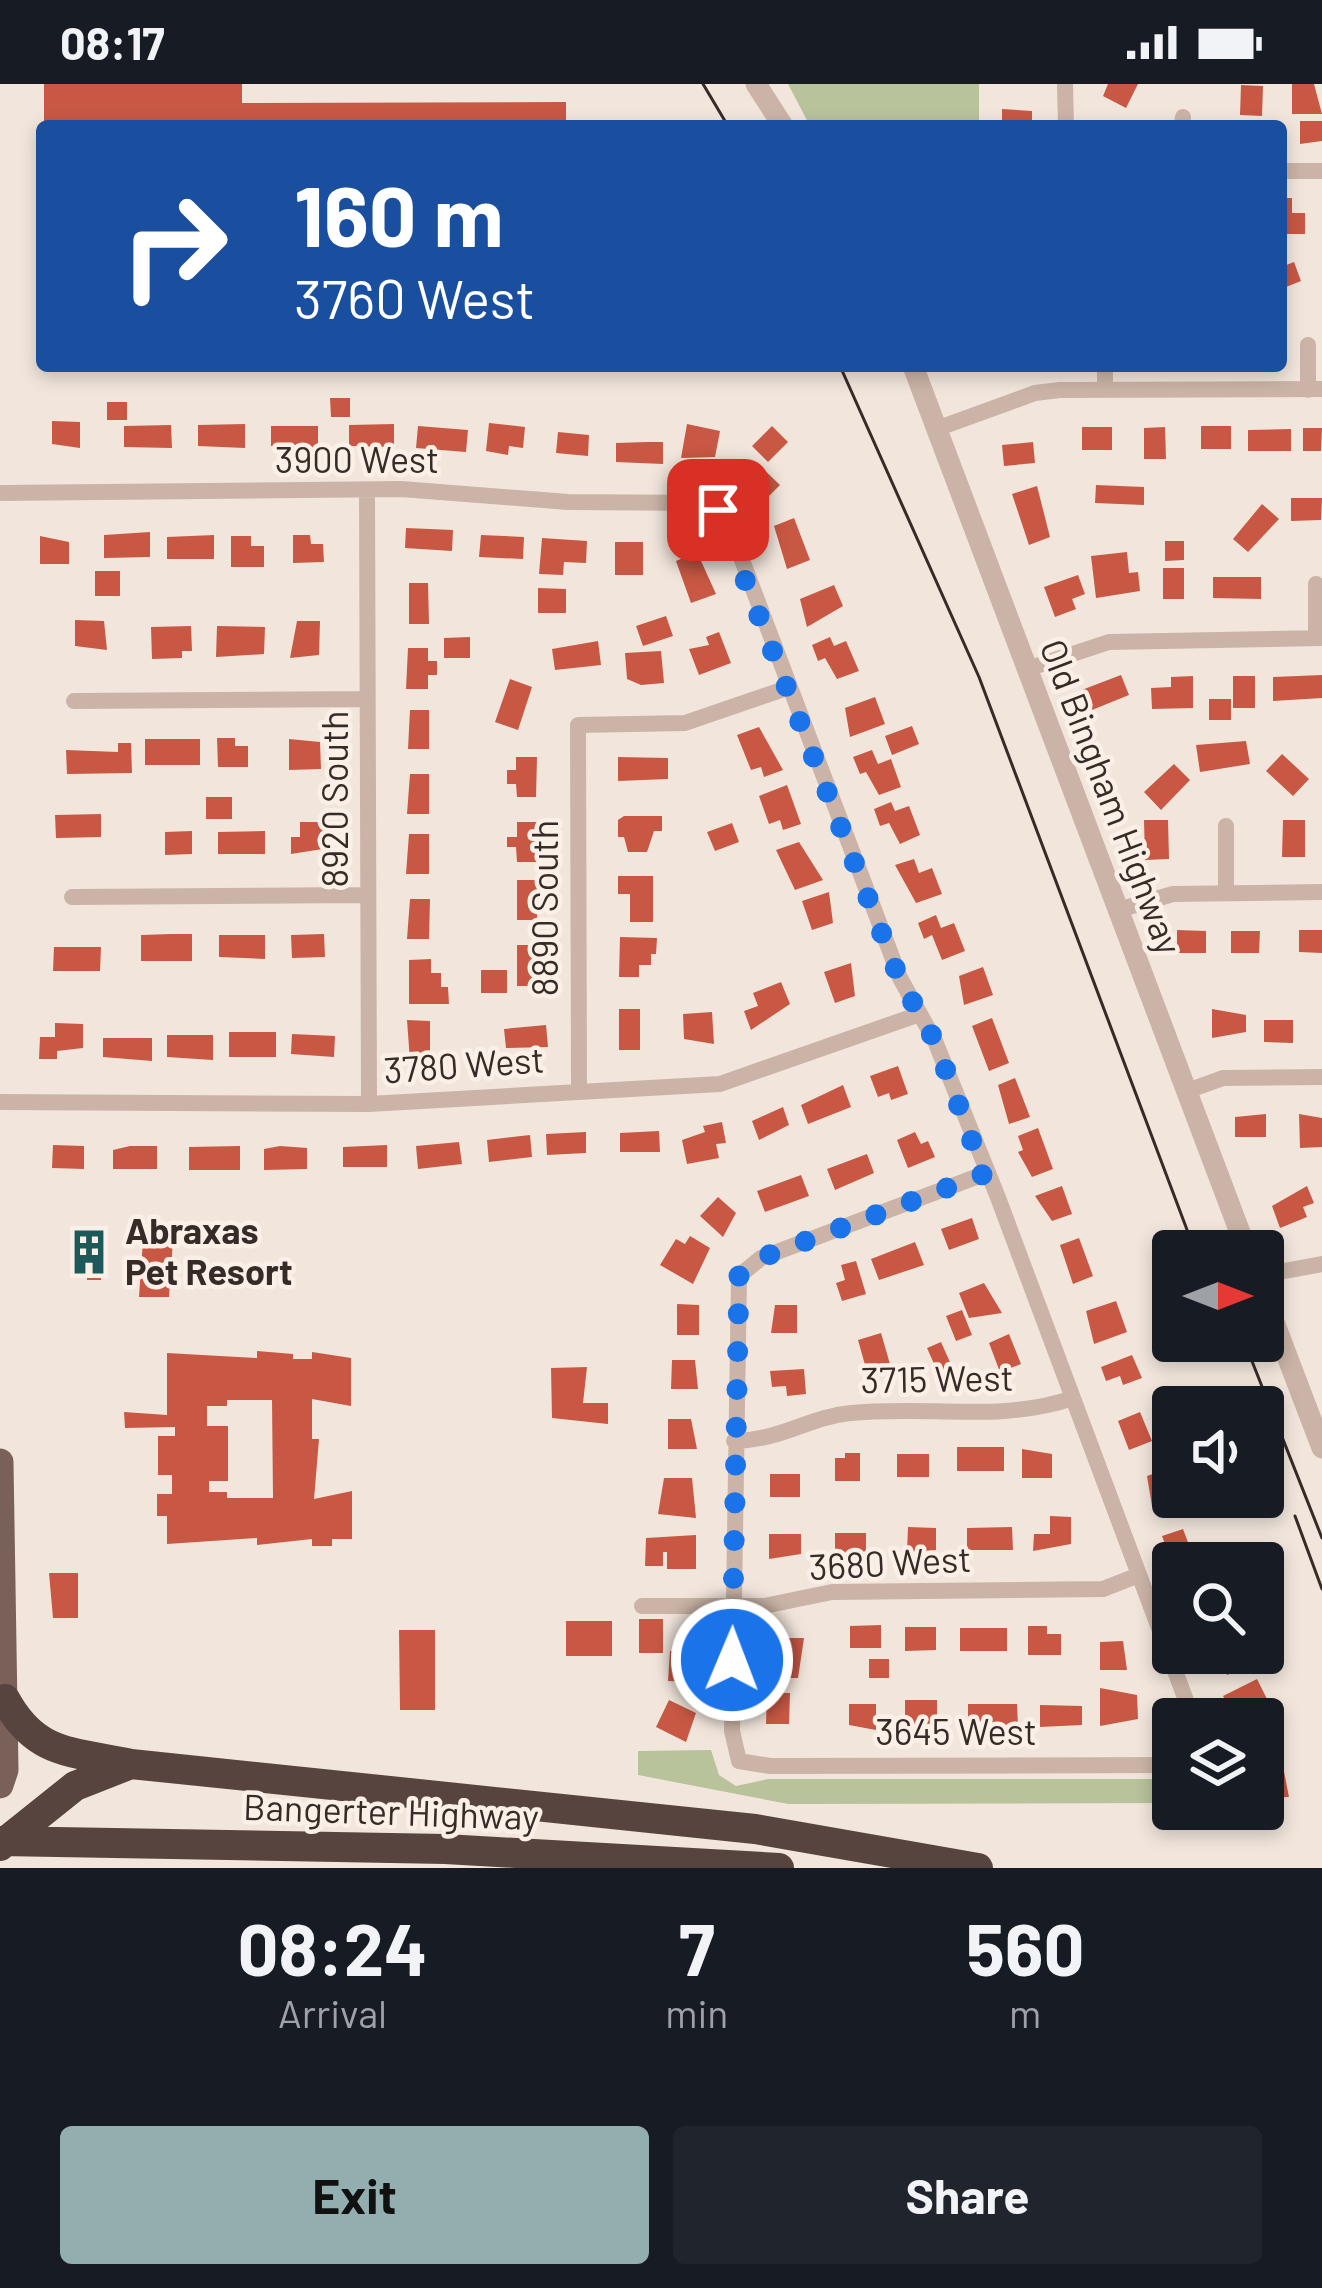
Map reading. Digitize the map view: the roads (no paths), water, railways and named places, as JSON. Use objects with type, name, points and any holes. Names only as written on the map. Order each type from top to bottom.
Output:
[{"type":"highway","points":[[5,1699],[22,1730],[42,1745],[131,1764],[755,1829],[978,1868]]},
{"type":"highway","points":[[0,1844],[75,1786],[131,1764]]},
{"type":"highway","name":"Bangerter Highway","points":[[0,1844],[445,1850],[779,1868]]},
{"type":"main road","points":[[0,1462],[5,1699],[5,1770],[0,1785]]},
{"type":"street","points":[[756,84],[779,120]]},
{"type":"street","points":[[773,84],[791,120]]},
{"type":"street","points":[[1066,84],[1066,120]]},
{"type":"street","points":[[1287,171],[1322,171]]},
{"type":"street","points":[[936,429],[1036,393],[1315,390],[1308,345]]},
{"type":"street","name":"Old Bingham Highway","points":[[915,372],[1239,1230]]},
{"type":"street","points":[[1105,390],[1106,372]]},
{"type":"street","name":"3900 West","points":[[0,494],[418,489],[714,507],[728,523],[790,687]]},
{"type":"street","name":"8920 South","points":[[367,493],[369,1104]]},
{"type":"street","points":[[1027,669],[1109,642],[1319,638],[1316,584]]},
{"type":"street","points":[[790,687],[899,978],[920,1013],[984,1174],[997,1195],[1185,1698]]},
{"type":"street","name":"8890 South","points":[[579,1090],[578,725],[685,723],[790,687]]},
{"type":"street","points":[[74,700],[367,700]]},
{"type":"street","points":[[1226,826],[1226,892]]},
{"type":"street","points":[[1118,910],[1154,896],[1322,892]]},
{"type":"street","points":[[72,897],[368,895]]},
{"type":"street","name":"3780 West","points":[[0,1102],[369,1104],[720,1084],[920,1013]]},
{"type":"street","points":[[1186,1091],[1222,1078],[1322,1077]]},
{"type":"street","points":[[733,1607],[735,1296],[745,1269],[761,1258],[984,1174]]},
{"type":"street","points":[[1284,1271],[1322,1264]]},
{"type":"street","points":[[1284,1348],[1322,1448]]},
{"type":"street","name":"3715 West","points":[[734,1441],[781,1437],[837,1414],[1030,1411],[1073,1398]]},
{"type":"street","name":"3680 West","points":[[642,1606],[779,1605],[832,1592],[1103,1589],[1139,1575]]},
{"type":"street","name":"3645 West","points":[[733,1607],[732,1731],[739,1761],[770,1766],[1152,1765]]},
{"type":"tram line","points":[[703,84],[724,120]]},
{"type":"tram line","points":[[843,372],[979,677],[1187,1230]]},
{"type":"tram line","points":[[1252,1362],[1322,1538]]},
{"type":"tram line","points":[[1295,1516],[1322,1589]]},
{"type":"place","name":"Abraxas Pet Resort","points":[[89,1252]]}]
